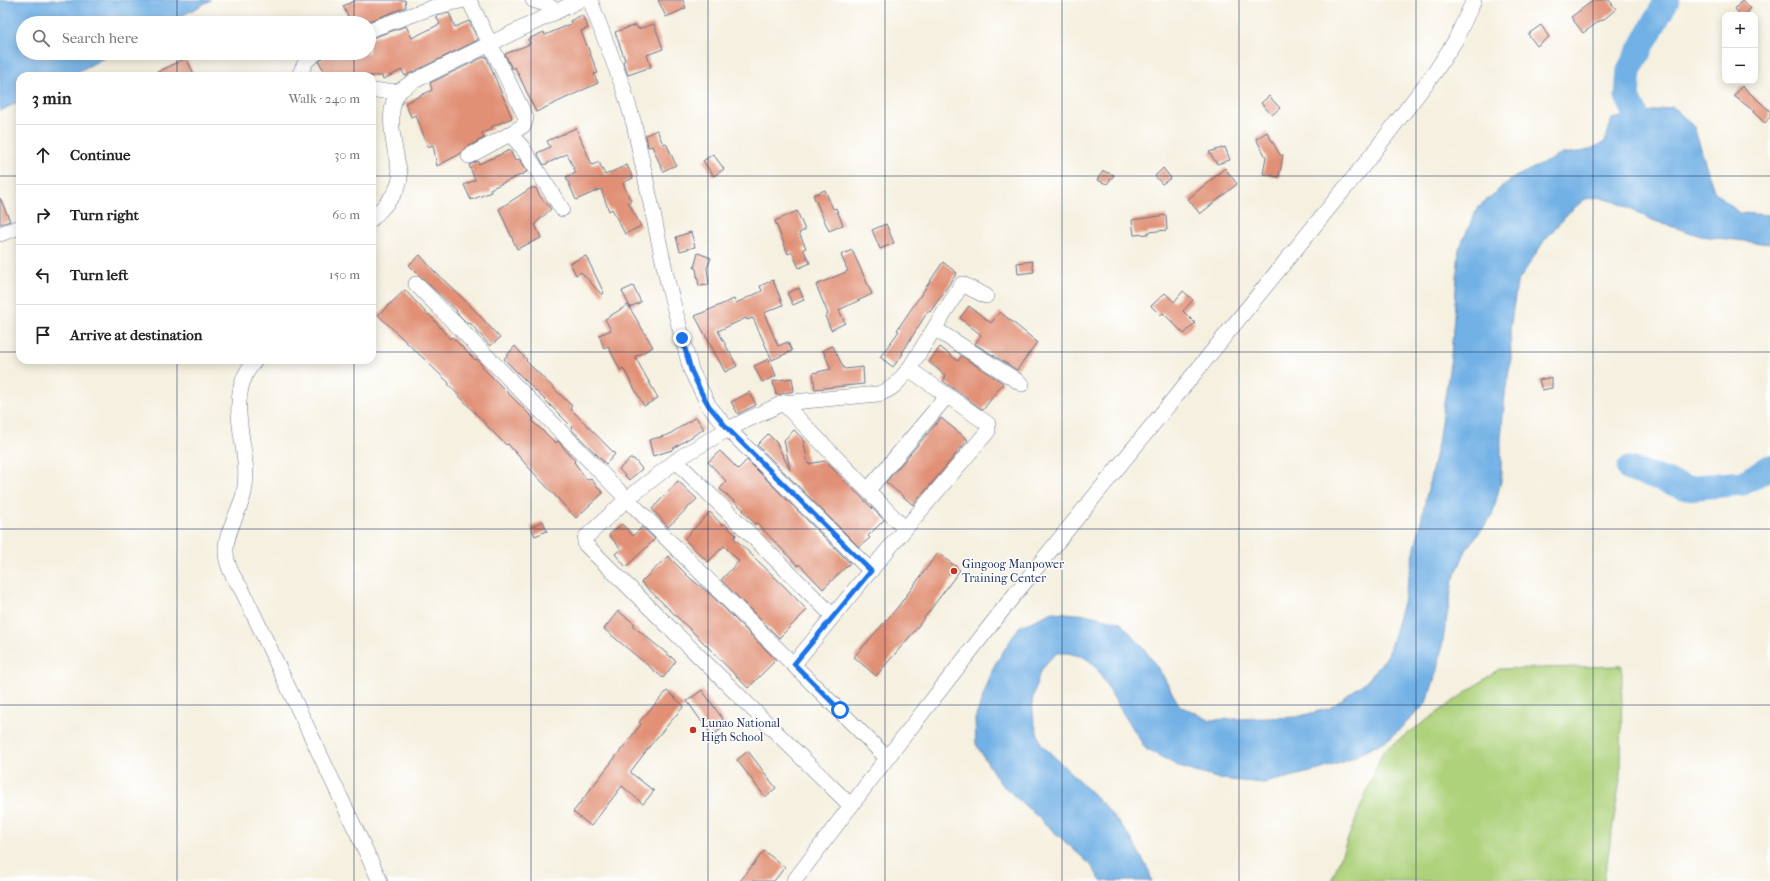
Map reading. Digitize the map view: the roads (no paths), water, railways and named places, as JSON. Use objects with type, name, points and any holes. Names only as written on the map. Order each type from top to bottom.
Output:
[{"type":"street","points":[[376,28],[434,7],[464,0]]},
{"type":"street","points":[[469,156],[524,125],[526,118],[470,0]]},
{"type":"street","points":[[533,0],[546,4],[557,11]]},
{"type":"street","points":[[376,215],[386,204],[400,183],[391,115],[392,103],[400,91],[416,80],[580,0]]},
{"type":"street","points":[[590,0],[623,87],[634,124],[668,284],[691,370],[709,406],[728,429],[871,571]]},
{"type":"street","points":[[794,881],[887,758],[1020,588],[1373,154],[1435,72],[1455,41],[1474,0]]},
{"type":"street","points":[[300,72],[307,60]]},
{"type":"street","points":[[376,90],[400,91]]},
{"type":"street","points":[[510,134],[522,147],[562,209]]},
{"type":"street","points":[[0,234],[16,228]]},
{"type":"street","points":[[416,284],[627,499],[887,758]]},
{"type":"street","points":[[851,806],[585,544],[585,539],[627,499],[676,461],[728,429],[783,403],[878,394],[891,390],[909,369],[962,284],[986,296]]},
{"type":"street","points":[[935,329],[1022,384]]},
{"type":"street","points":[[253,364],[244,378],[239,399],[240,425],[246,478],[244,494],[229,535],[226,550],[228,563],[380,881]]},
{"type":"street","points":[[794,664],[988,431],[988,424],[909,369]]},
{"type":"street","points":[[868,490],[947,396]]},
{"type":"street","points":[[783,403],[905,529]]},
{"type":"street","points":[[676,461],[833,616]]},
{"type":"water","points":[[0,0],[211,0],[182,16],[16,16],[16,60],[100,60],[77,72],[16,72],[16,103],[0,111]]},
{"type":"water","points":[[1673,107],[1694,127],[1714,191],[1739,213],[1770,215],[1770,244],[1701,236],[1655,221],[1616,202],[1598,197],[1585,199],[1568,213],[1544,241],[1517,283],[1510,329],[1511,358],[1505,394],[1501,438],[1501,481],[1492,516],[1467,548],[1453,580],[1438,670],[1425,705],[1390,738],[1348,760],[1319,770],[1264,783],[1220,779],[1182,768],[1146,749],[1119,707],[1095,665],[1084,657],[1068,653],[1057,653],[1048,661],[1039,674],[1032,701],[1034,722],[1041,744],[1102,803],[1130,837],[1149,871],[1152,881],[1101,881],[1091,865],[999,782],[976,744],[975,719],[994,666],[1019,627],[1053,612],[1088,615],[1120,622],[1142,646],[1162,674],[1179,705],[1209,720],[1297,717],[1330,708],[1368,680],[1388,655],[1403,603],[1438,443],[1451,357],[1459,249],[1478,207],[1513,178],[1563,154],[1586,151],[1605,142],[1612,119]]},
{"type":"waterway","points":[[1650,144],[1627,96],[1629,70],[1667,0]]},
{"type":"waterway","points":[[1629,469],[1687,488],[1743,483],[1770,467]]},
{"type":"place","name":"Gingoog Manpower Training Center","points":[[954,571]]},
{"type":"place","name":"Lunao National High School","points":[[693,730]]}]
